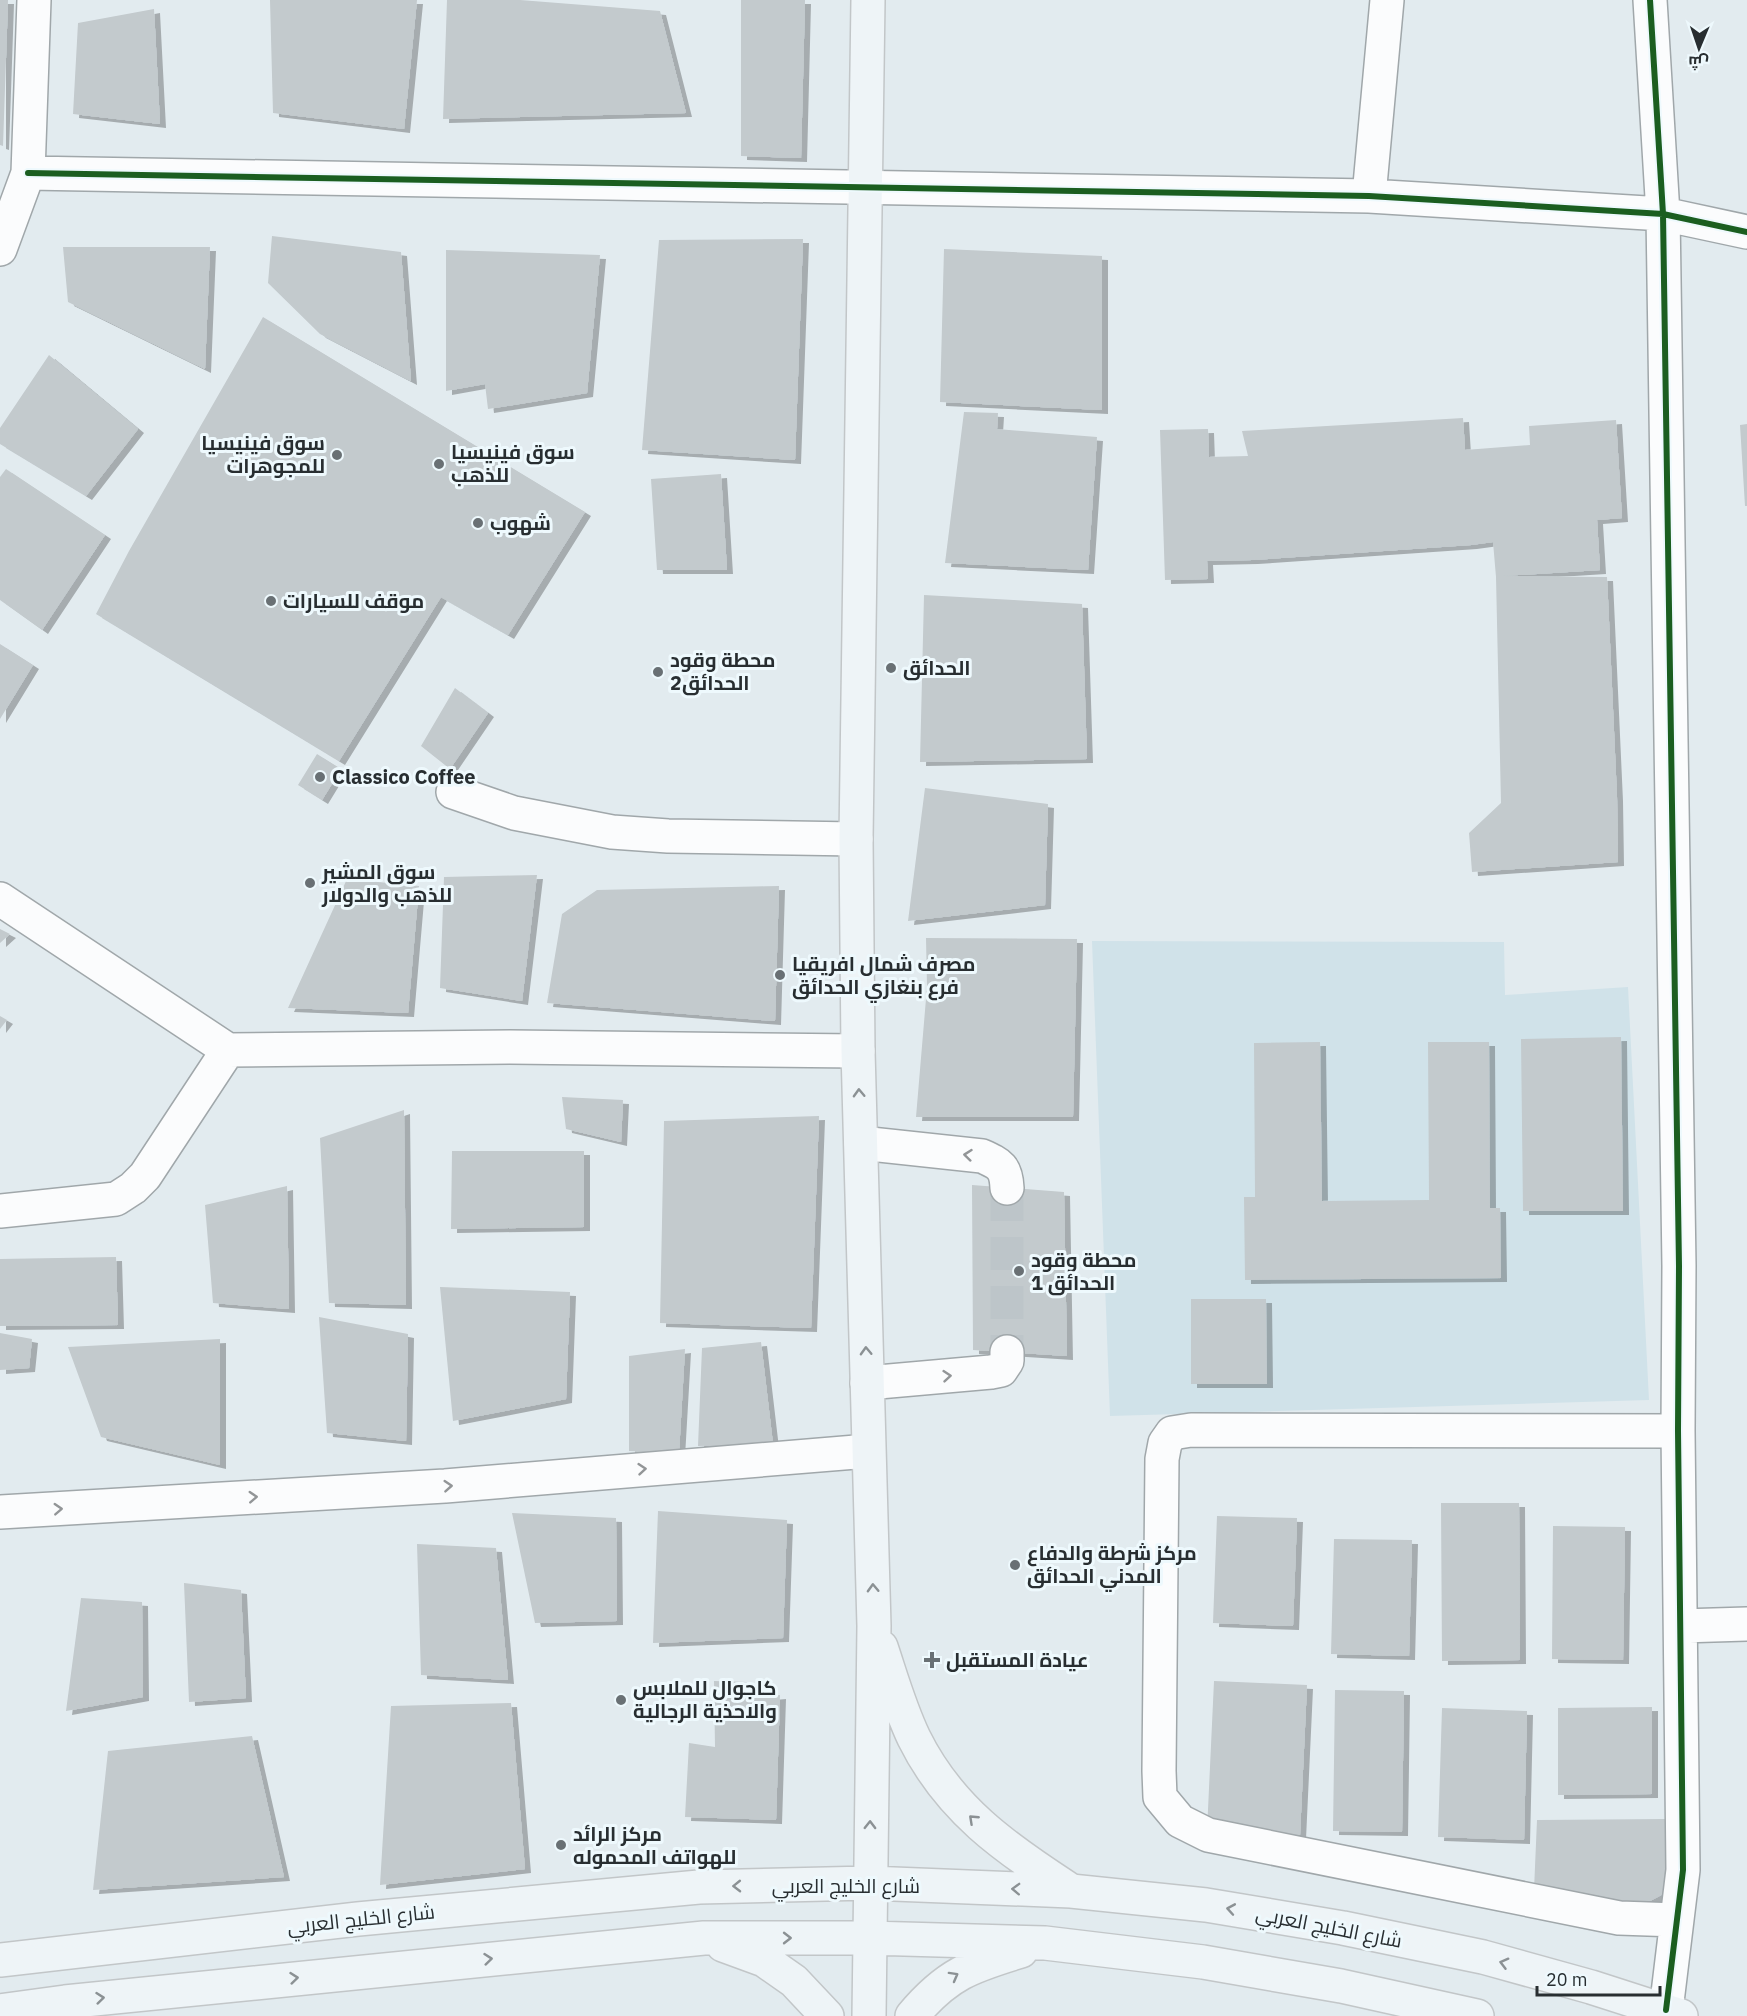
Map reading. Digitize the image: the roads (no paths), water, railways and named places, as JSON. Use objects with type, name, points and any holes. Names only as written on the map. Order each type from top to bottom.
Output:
[{"type":"main road","points":[[868,0],[856,839],[858,1052],[874,1626],[868,2016]]},
{"type":"main road","points":[[874,1626],[914,1737],[938,1780],[968,1815],[998,1842],[1071,1891]]},
{"type":"main road","name":"شارع الخليج العربي","points":[[0,1960],[346,1920],[699,1887],[869,1883],[1071,1891],[1206,1905],[1343,1928],[1483,1957],[1673,2013]]},
{"type":"main road","points":[[704,1938],[765,1960],[794,1981],[827,2016]]},
{"type":"main road","points":[[0,2011],[66,2009],[704,1938],[869,1938],[1045,1943],[1203,1962],[1341,1986],[1477,2016]]},
{"type":"main road","points":[[912,2016],[947,1980],[978,1964],[1045,1943]]},
{"type":"street","points":[[0,249],[28,173],[34,0]]},
{"type":"street","points":[[1369,196],[1387,0]]},
{"type":"street","points":[[1650,0],[1663,214],[1679,1254],[1678,1431],[1683,1870],[1677,1920],[1673,2013]]},
{"type":"street","points":[[28,173],[1369,196],[1663,214],[1747,232]]},
{"type":"street","points":[[453,792],[514,813],[612,832],[668,836],[856,839]]},
{"type":"street","points":[[0,900],[228,1050],[510,1047],[858,1052]]},
{"type":"street","points":[[0,1211],[116,1199],[133,1188],[145,1176],[228,1050]]},
{"type":"street","points":[[861,1143],[982,1156],[998,1163],[1006,1174],[1007,1188]]},
{"type":"street","points":[[867,1383],[1001,1370],[1007,1361],[1007,1352]]},
{"type":"street","points":[[1677,1920],[1619,1918],[1208,1835],[1180,1821],[1160,1797],[1159,1771],[1162,1459],[1165,1443],[1172,1433],[1191,1430],[1678,1431]]},
{"type":"street","points":[[0,1512],[445,1486],[868,1450]]},
{"type":"street","points":[[1681,1626],[1747,1624]]},
{"type":"tunnel","points":[[1007,1188],[1007,1352]]},
{"type":"place","name":"سوق فينيسيا للمجوهرات","points":[[337,455]]},
{"type":"place","name":"سوق فينيسيا للذهب","points":[[439,464]]},
{"type":"place","name":"شهوب","points":[[478,523]]},
{"type":"place","name":"موقف للسيارات","points":[[271,601]]},
{"type":"place","name":"الحدائق","points":[[891,668]]},
{"type":"place","name":"محطة وقود الحدائق2","points":[[658,672]]},
{"type":"place","name":"Classico Coffee","points":[[320,777]]},
{"type":"place","name":"سوق المشير للذهب والدولار","points":[[310,883]]},
{"type":"place","name":"مصرف شمال افريقيا فرع بنغازي الحدائق","points":[[780,975]]},
{"type":"place","name":"محطة وقود الحدائق 1","points":[[1019,1271]]},
{"type":"place","name":"مركز شرطة والدفاع المدني الحدائق","points":[[1015,1565]]},
{"type":"place","name":"عيادة المستقبل","points":[[932,1660]]},
{"type":"place","name":"كاجوال للملابس والاحذية الرجالية","points":[[621,1700]]},
{"type":"place","name":"مركز الرائد للهواتف المحموله","points":[[561,1845]]}]
